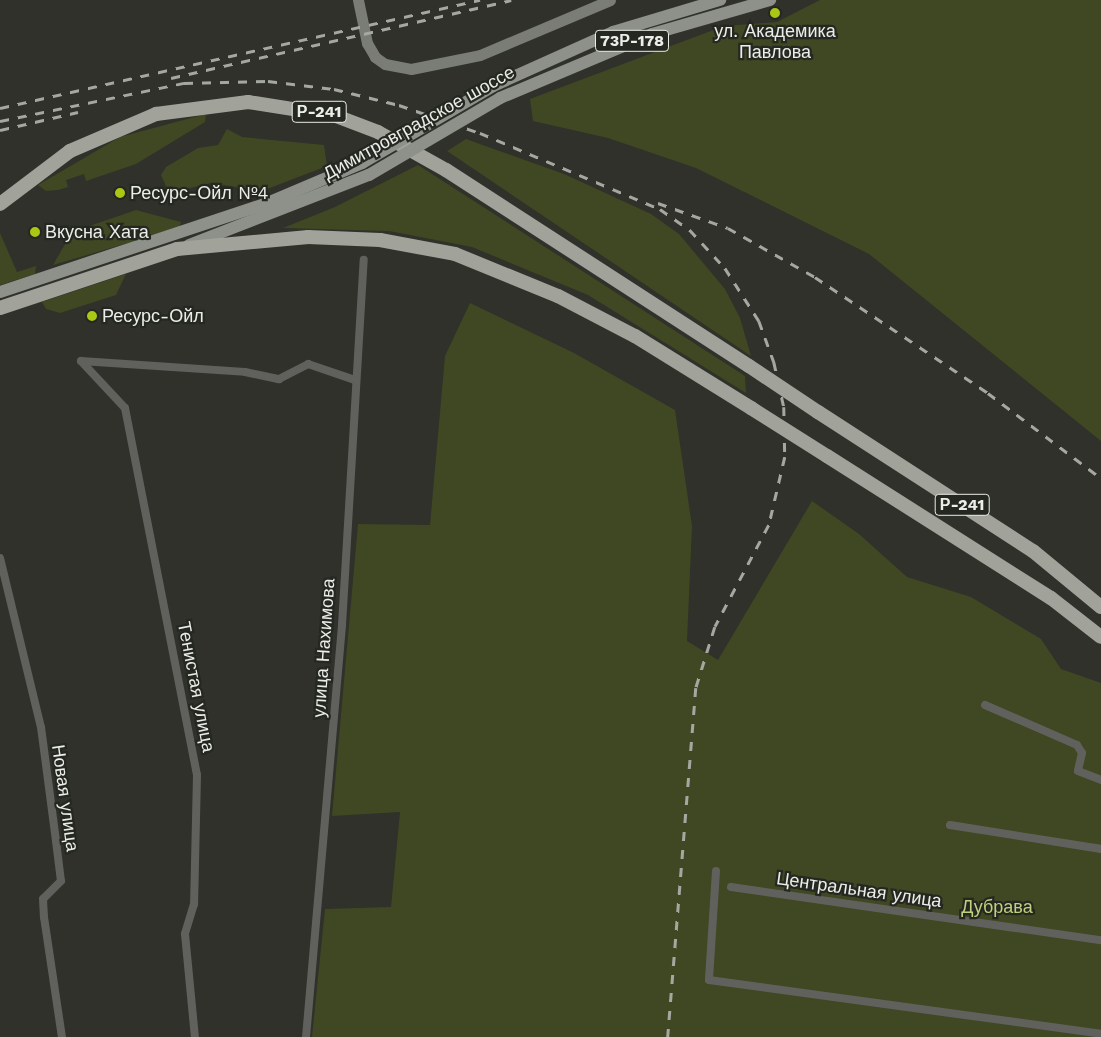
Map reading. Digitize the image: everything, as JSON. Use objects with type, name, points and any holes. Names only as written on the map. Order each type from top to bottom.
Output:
[{"type":"highway","name":"Р-241","points":[[0,204],[70,151],[156,114],[248,102],[327,114],[378,132],[446,170],[1033,551],[1101,607]]},
{"type":"highway","name":"Р-241","points":[[177,249],[308,237],[380,240],[455,254],[565,299],[635,336],[751,408],[1051,598],[1101,637]]},
{"type":"highway","name":"Димитровградское шоссе","points":[[0,308],[177,249]]},
{"type":"main road","name":"Димитровградское шоссе","points":[[0,292],[265,204],[362,163],[493,86],[613,32],[720,0]]},
{"type":"main road","name":"Димитровградское шоссе","points":[[177,249],[369,175],[500,98],[652,34],[770,0]]},
{"type":"street","points":[[358,0],[367,43],[375,57],[385,64],[411,69],[480,55],[610,0]]},
{"type":"street","name":"улица Нахимова","points":[[306,1037],[342,625],[355,380],[364,260]]},
{"type":"street","name":"Тенистая улица","points":[[195,1037],[185,934],[194,904],[198,852],[197,775],[125,408],[82,361],[252,372],[279,379],[308,364],[355,380]]},
{"type":"street","name":"Новая улица","points":[[0,558],[41,727],[56,841],[61,881],[43,900],[62,1037]]},
{"type":"street","points":[[985,705],[1077,745],[1082,753],[1078,771],[1101,780]]},
{"type":"street","points":[[950,826],[1101,849]]},
{"type":"street","points":[[716,871],[709,980],[1101,1034]]},
{"type":"street","name":"Центральная улица","points":[[731,887],[1101,940]]},
{"type":"green space","points":[[820,0],[1101,0],[1101,441],[869,254],[696,168],[608,138],[533,121],[530,99],[724,26],[777,22]]},
{"type":"green space","points":[[206,114],[205,122],[136,164],[86,181],[84,174],[66,180],[68,187],[58,190],[46,191],[38,185],[120,137]]},
{"type":"green space","points":[[227,129],[242,137],[324,145],[327,166],[262,191],[211,183],[169,193],[161,175],[166,167],[198,148],[218,145]]},
{"type":"green space","points":[[466,139],[564,174],[651,214],[679,234],[725,289],[740,318],[751,356],[447,151]]},
{"type":"green space","points":[[418,165],[745,376],[746,393],[588,295],[472,247],[389,231],[283,228],[335,207]]},
{"type":"green space","points":[[136,210],[181,222],[179,228],[53,265],[72,232]]},
{"type":"green space","points":[[0,233],[17,272],[36,266],[35,274],[0,285]]},
{"type":"green space","points":[[126,274],[116,295],[60,313],[46,309],[42,302]]},
{"type":"green space","name":"Дубрава","points":[[470,303],[574,353],[675,410],[692,526],[687,641],[718,660],[812,501],[859,534],[907,577],[971,597],[1041,639],[1061,669],[1101,683],[1101,1037],[312,1037],[325,909],[391,907],[400,812],[332,816],[358,524],[430,525],[445,356]]},
{"type":"railway","points":[[0,108],[480,0]]},
{"type":"railway","points":[[171,78],[511,0]]},
{"type":"railway","points":[[0,121],[184,83],[268,81],[334,89],[399,105],[480,133],[660,209],[690,230],[725,268],[759,321],[774,362],[784,407],[785,457],[769,525],[715,627],[696,688],[668,1037]]},
{"type":"railway","points":[[0,130],[78,112]]},
{"type":"railway","points":[[658,203],[728,228],[815,277],[988,393],[1101,478]]},
{"type":"place","name":"ул. Академика Павлова","points":[[775,13]]},
{"type":"place","name":"Ресурс-Ойл №4","points":[[120,193]]},
{"type":"place","name":"Вкусна Хата","points":[[35,232]]},
{"type":"place","name":"Ресурс-Ойл","points":[[92,316]]}]
